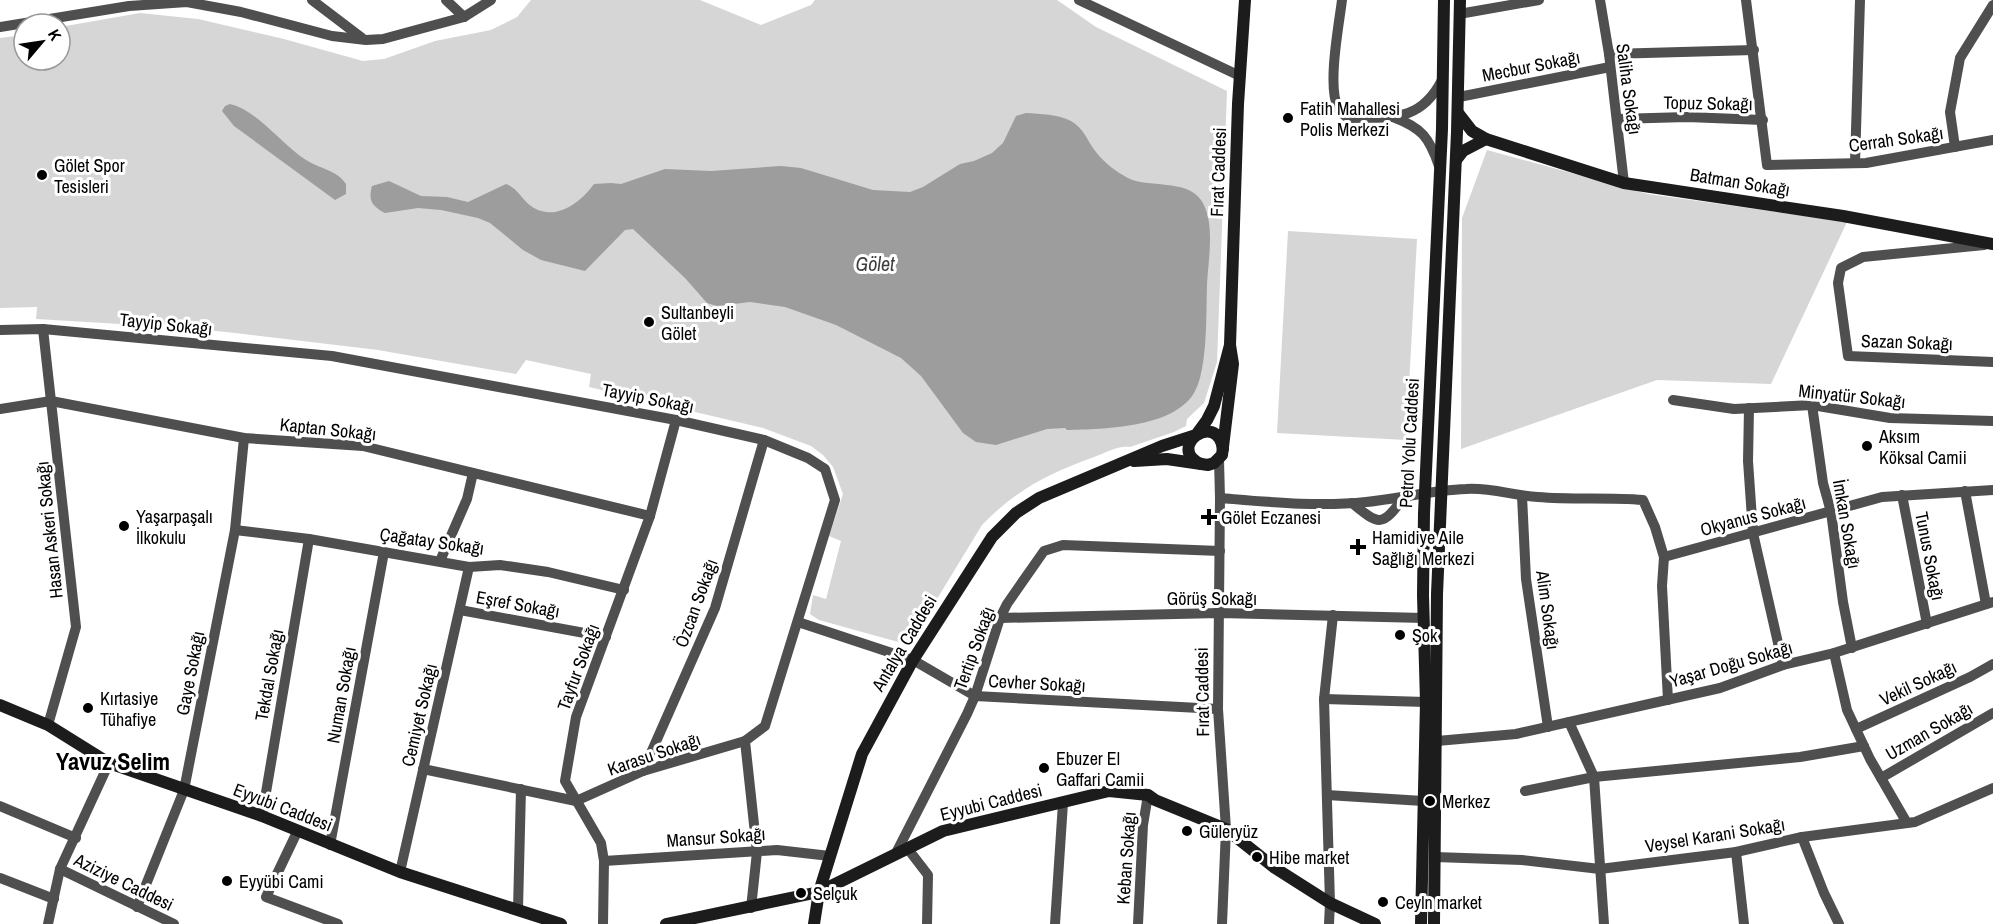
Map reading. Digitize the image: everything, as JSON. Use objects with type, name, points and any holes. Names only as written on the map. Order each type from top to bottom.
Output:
[{"type":"street","points":[[312,0],[366,40]]},
{"type":"street","points":[[446,0],[464,17]]},
{"type":"street","points":[[0,27],[129,6],[187,2],[242,12],[332,36],[366,40],[400,36],[464,17],[491,0]]},
{"type":"street","points":[[1079,0],[1240,76]]},
{"type":"street","name":"Fırat Caddesi","points":[[1230,345],[1245,0]]},
{"type":"street","points":[[1342,0],[1334,82],[1335,100],[1339,110],[1348,118],[1392,117],[1411,112],[1429,102],[1443,78]]},
{"type":"street","name":"Petrol Yolu Caddesi","points":[[1421,924],[1426,702],[1425,501],[1440,170],[1444,0]]},
{"type":"street","name":"Petrol Yolu Caddesi","points":[[1434,924],[1439,562],[1459,97],[1460,0]]},
{"type":"street","points":[[1459,14],[1539,0]]},
{"type":"street","name":"Saliha Sokağı","points":[[1600,0],[1609,54],[1624,183]]},
{"type":"street","points":[[1746,0],[1762,120]]},
{"type":"street","points":[[1855,163],[1860,0]]},
{"type":"street","points":[[1955,147],[1950,112],[1960,58],[1993,5]]},
{"type":"street","points":[[1609,54],[1754,50]]},
{"type":"street","name":"Mecbur Sokağı","points":[[1459,97],[1610,68]]},
{"type":"street","points":[[1458,112],[1472,131],[1486,139]]},
{"type":"street","points":[[1392,117],[1416,127],[1428,138],[1440,170]]},
{"type":"street","name":"Topuz Sokağı","points":[[1617,119],[1687,117],[1762,120]]},
{"type":"street","name":"Cerrah Sokağı","points":[[1762,120],[1767,165],[1855,163],[1993,140]]},
{"type":"street","points":[[1456,160],[1463,151],[1486,139]]},
{"type":"street","name":"Batman Sokağı","points":[[1486,139],[1624,183],[1843,216],[1993,244]]},
{"type":"street","name":"Sazan Sokağı","points":[[1993,244],[1863,257],[1840,268],[1838,283],[1848,356],[1993,362]]},
{"type":"street","name":"Tayyip Sokağı","points":[[0,330],[43,329],[332,356],[676,420],[764,440],[808,458],[825,469],[835,500],[765,726],[745,741]]},
{"type":"street","name":"Hasan Askeri Sokağı","points":[[43,329],[76,627],[48,725]]},
{"type":"street","points":[[1202,465],[1192,459],[1190,443],[1214,406],[1230,345]]},
{"type":"street","points":[[1128,462],[1167,459],[1208,465],[1221,454],[1233,364],[1230,345]]},
{"type":"street","name":"Minyatür Sokağı","points":[[1673,400],[1734,409],[1812,405],[1890,418],[1993,420]]},
{"type":"street","name":"Kaptan Sokağı","points":[[0,409],[51,401],[244,438],[363,446],[650,516]]},
{"type":"street","name":"İmkan Sokağı","points":[[1812,405],[1822,483],[1831,512],[1852,648]]},
{"type":"street","points":[[1749,408],[1748,461],[1753,533],[1782,665]]},
{"type":"street","name":"Tayfur Sokağı","points":[[603,924],[604,861],[601,843],[565,781],[576,717],[650,516],[676,420]]},
{"type":"street","points":[[1128,462],[1162,446],[1206,431],[1215,434],[1222,443],[1221,454]]},
{"type":"street","name":"Gaye Sokağı","points":[[137,907],[183,790],[235,530],[244,438]]},
{"type":"street","name":"Özcan Sokağı","points":[[643,771],[715,609],[764,440]]},
{"type":"street","name":"Fırat Caddesi","points":[[1221,454],[1218,710],[1226,829],[1222,924]]},
{"type":"street","name":"Antalya Caddesi","points":[[814,924],[819,892],[862,754],[913,660],[980,554],[992,537],[1016,513],[1039,498],[1128,462]]},
{"type":"street","points":[[440,561],[467,499],[473,473]]},
{"type":"street","points":[[1220,498],[1300,504],[1352,503],[1465,489],[1487,489],[1554,499],[1611,497],[1643,500],[1655,527],[1664,557],[1662,586],[1668,700]]},
{"type":"street","name":"Okyanus Sokağı","points":[[1664,557],[1882,497],[1993,490]]},
{"type":"street","points":[[1965,491],[1989,603]]},
{"type":"street","name":"Tunus Sokağı","points":[[1902,495],[1926,624]]},
{"type":"street","name":"Alim Sokağı","points":[[1522,496],[1526,579],[1548,727]]},
{"type":"street","points":[[1352,503],[1376,520],[1383,520],[1404,497]]},
{"type":"street","name":"Çağatay Sokağı","points":[[235,530],[309,539],[469,567],[500,566],[548,572],[624,590]]},
{"type":"street","name":"Tekdal Sokağı","points":[[262,816],[309,539]]},
{"type":"street","name":"Tertip Sokağı","points":[[895,855],[975,696],[1000,618],[1007,604],[1044,551],[1063,545],[1220,551]]},
{"type":"street","name":"Numan Sokağı","points":[[330,844],[384,552]]},
{"type":"street","name":"Cemiyet Sokağı","points":[[400,872],[469,567]]},
{"type":"street","name":"Yaşar Doğu Sokağı","points":[[1437,741],[1516,734],[1720,688],[1782,665],[1852,648],[1989,603]]},
{"type":"street","name":"Eşref Sokağı","points":[[460,610],[606,637]]},
{"type":"street","name":"Görüş Sokağı","points":[[1000,618],[1219,613],[1424,618]]},
{"type":"street","points":[[1329,924],[1324,699],[1333,615]]},
{"type":"street","name":"Cevher Sokağı","points":[[798,622],[913,660],[975,696],[1218,710]]},
{"type":"street","points":[[1834,653],[1847,710],[1907,824]]},
{"type":"street","name":"Vekil Sokağı","points":[[1856,729],[1970,677],[1993,664]]},
{"type":"street","points":[[1324,699],[1426,702]]},
{"type":"street","name":"Eyyubi Caddesi","points":[[0,705],[48,725],[110,764],[262,816],[400,872],[561,924]]},
{"type":"street","name":"Uzman Sokağı","points":[[1881,778],[1993,713]]},
{"type":"street","points":[[1569,722],[1594,777],[1604,924]]},
{"type":"street","points":[[745,741],[757,852],[751,908]]},
{"type":"street","name":"Karasu Sokağı","points":[[576,801],[643,771],[745,741]]},
{"type":"street","points":[[1525,791],[1594,777],[1800,757],[1864,746]]},
{"type":"street","points":[[48,924],[60,869],[110,764]]},
{"type":"street","points":[[423,769],[576,801]]},
{"type":"street","name":"Veysel Karani Sokağı","points":[[1435,857],[1522,860],[1600,869],[1736,852],[1802,837],[1907,824],[1993,788]]},
{"type":"street","points":[[518,909],[521,789]]},
{"type":"street","name":"Eyyubi Caddesi","points":[[666,924],[819,892],[943,831],[1109,791],[1148,795],[1226,829],[1275,868],[1330,903],[1375,924]]},
{"type":"street","name":"Keban Sokağı","points":[[1138,924],[1143,825],[1148,795]]},
{"type":"street","points":[[1327,795],[1423,801]]},
{"type":"street","points":[[1055,924],[1063,802]]},
{"type":"street","points":[[0,806],[76,838]]},
{"type":"street","points":[[298,830],[266,897],[338,924]]},
{"type":"street","points":[[1802,837],[1839,924]]},
{"type":"street","points":[[908,849],[928,875],[927,924]]},
{"type":"street","name":"Mansur Sokağı","points":[[604,861],[777,850],[830,856]]},
{"type":"street","points":[[1736,852],[1744,924]]},
{"type":"street","name":"Aziziye Caddesi","points":[[60,869],[174,924]]},
{"type":"street","points":[[0,878],[54,899]]},
{"type":"shaded area","name":"Sultanbeyli Gölet","points":[[531,0],[700,0],[761,25],[811,5],[815,0],[1057,0],[1096,27],[1227,91],[1217,362],[1204,403],[1187,419],[1186,426],[1130,447],[1112,450],[1062,470],[1021,492],[995,512],[982,525],[909,645],[819,620],[810,614],[813,595],[826,599],[841,541],[829,536],[843,494],[833,467],[823,455],[811,446],[763,428],[589,387],[591,374],[526,360],[516,374],[378,350],[235,333],[36,319],[37,307],[0,308],[0,38],[12,36],[12,72],[72,72],[72,25],[140,13],[198,19],[284,39],[363,61],[384,59],[435,41],[491,30],[517,17]]},
{"type":"shaded area","points":[[1487,150],[1648,194],[1847,222],[1771,384],[1657,380],[1461,449],[1462,218]]},
{"type":"shaded area","points":[[1288,231],[1417,239],[1406,440],[1277,433]]},
{"type":"water","points":[[230,104],[250,113],[297,154],[342,179],[346,184],[346,194],[335,200],[234,126],[222,111]]},
{"type":"water","name":"Gölet","points":[[1026,113],[1055,116],[1071,121],[1083,131],[1099,156],[1120,173],[1136,181],[1186,189],[1195,193],[1206,209],[1210,241],[1202,370],[1194,393],[1184,405],[1170,413],[1154,420],[1118,427],[1047,429],[996,445],[976,442],[963,433],[921,376],[901,358],[836,325],[785,307],[750,302],[717,306],[707,303],[685,278],[633,229],[625,230],[585,271],[541,260],[523,250],[490,223],[478,218],[441,210],[418,208],[385,213],[374,205],[371,199],[372,186],[389,181],[421,196],[447,197],[468,202],[506,184],[534,208],[551,212],[568,208],[594,184],[621,184],[665,169],[711,171],[781,166],[801,168],[873,190],[910,192],[923,187],[960,164],[992,153],[1003,143],[1016,116]]},
{"type":"place","name":"Fatih Mahallesi Polis Merkezi","points":[[1288,118]]},
{"type":"place","name":"Gölet Spor Tesisleri","points":[[42,175]]},
{"type":"place","name":"Sultanbeyli Gölet","points":[[649,322]]},
{"type":"place","name":"Aksım Köksal Camii","points":[[1867,446]]},
{"type":"place","name":"Gölet Eczanesi","points":[[1209,517]]},
{"type":"place","name":"Yaşarpaşalı İlkokulu","points":[[124,526]]},
{"type":"place","name":"Hamidiye Aile Sağlığı Merkezi","points":[[1358,547]]},
{"type":"place","name":"Şok","points":[[1400,635]]},
{"type":"place","name":"Kırtasiye Tühafiye","points":[[88,708]]},
{"type":"place","name":"Ebuzer El Gaffari Camii","points":[[1044,768]]},
{"type":"place","name":"Merkez","points":[[1430,801]]},
{"type":"place","name":"Güleryüz","points":[[1187,831]]},
{"type":"place","name":"Hibe market","points":[[1257,857]]},
{"type":"place","name":"Eyyübi Cami","points":[[227,881]]},
{"type":"place","name":"Selçuk","points":[[801,893]]},
{"type":"place","name":"Ceyln market","points":[[1383,902]]},
{"type":"district","name":"Yavuz Selim","points":[[113,761]]}]
